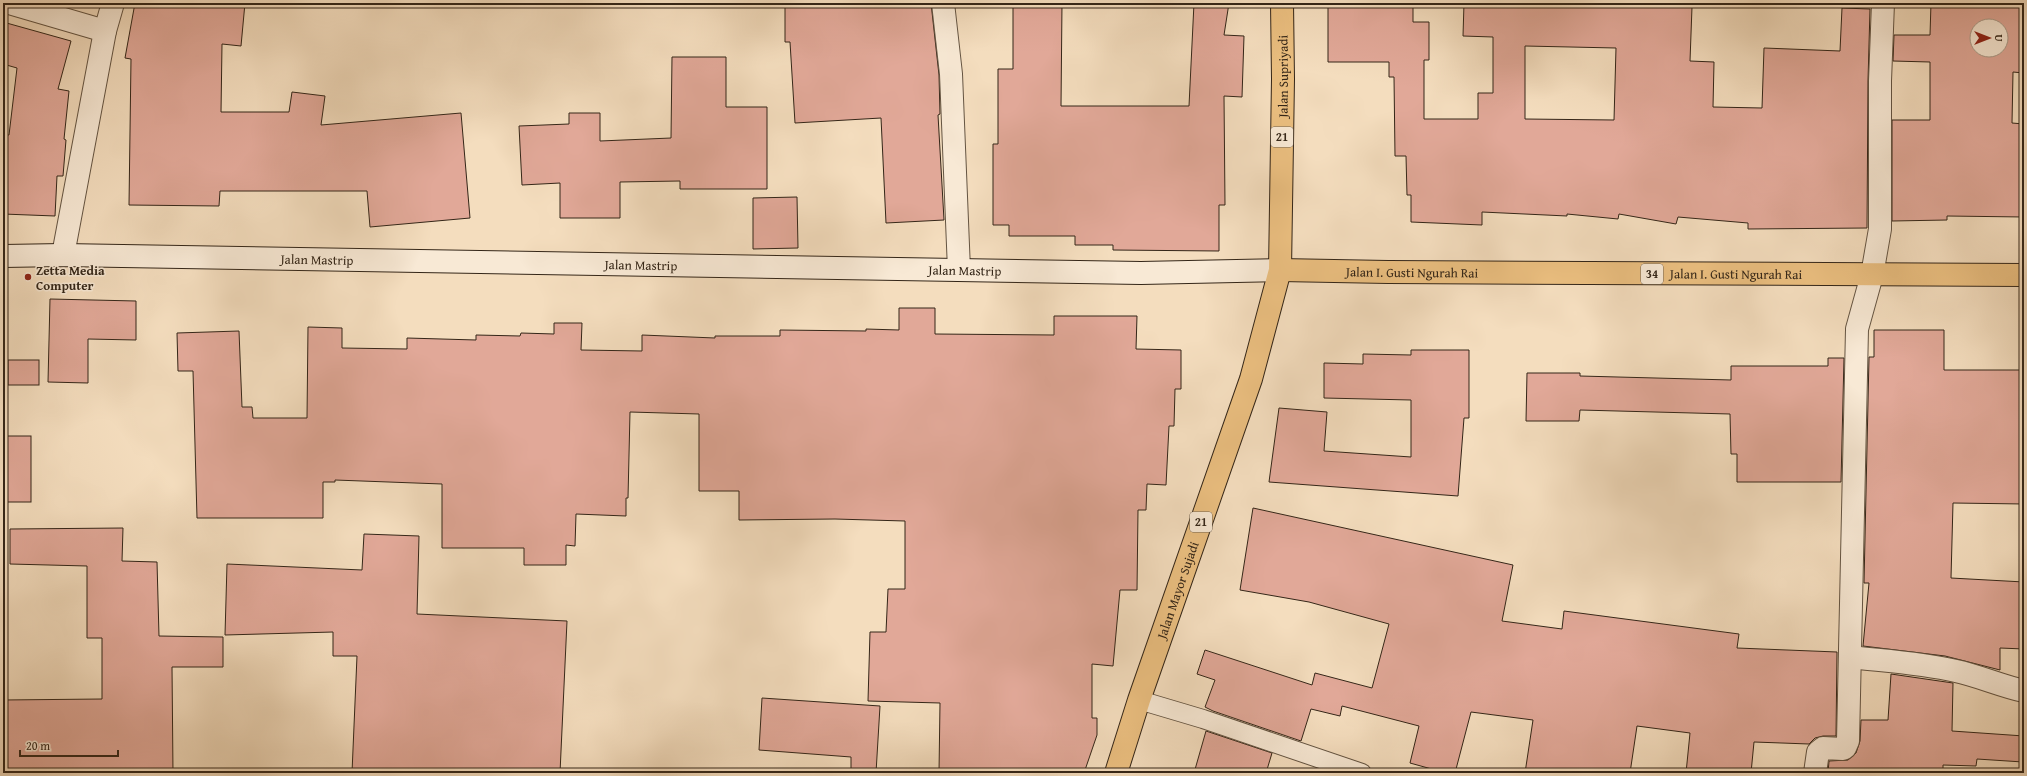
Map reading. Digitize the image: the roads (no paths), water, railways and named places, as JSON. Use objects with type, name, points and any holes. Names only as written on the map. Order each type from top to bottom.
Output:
[{"type":"highway","name":"Jalan Supriyadi","points":[[1280,270],[1283,79],[1282,3]]},
{"type":"highway","name":"Jalan I. Gusti Ngurah Rai","points":[[1280,270],[2024,274]]},
{"type":"highway","name":"Jalan Mayor Sujadi","points":[[1116,773],[1139,700],[1251,379],[1280,270]]},
{"type":"street","points":[[9,3],[105,31]]},
{"type":"street","points":[[64,255],[105,31],[113,3]]},
{"type":"street","points":[[943,3],[951,74],[959,270]]},
{"type":"street","points":[[1815,773],[1818,752],[1823,748],[1843,749],[1848,741],[1857,329],[1872,274],[1880,229],[1880,81],[1884,3]]},
{"type":"street","name":"Jalan Mastrip","points":[[3,256],[64,255],[1141,273],[1280,270]]},
{"type":"street","points":[[1850,657],[1943,668],[2024,691]]},
{"type":"lane","points":[[1139,700],[1203,719],[1362,773]]},
{"type":"place","name":"Zetta Media Computer","points":[[28,277]]}]
